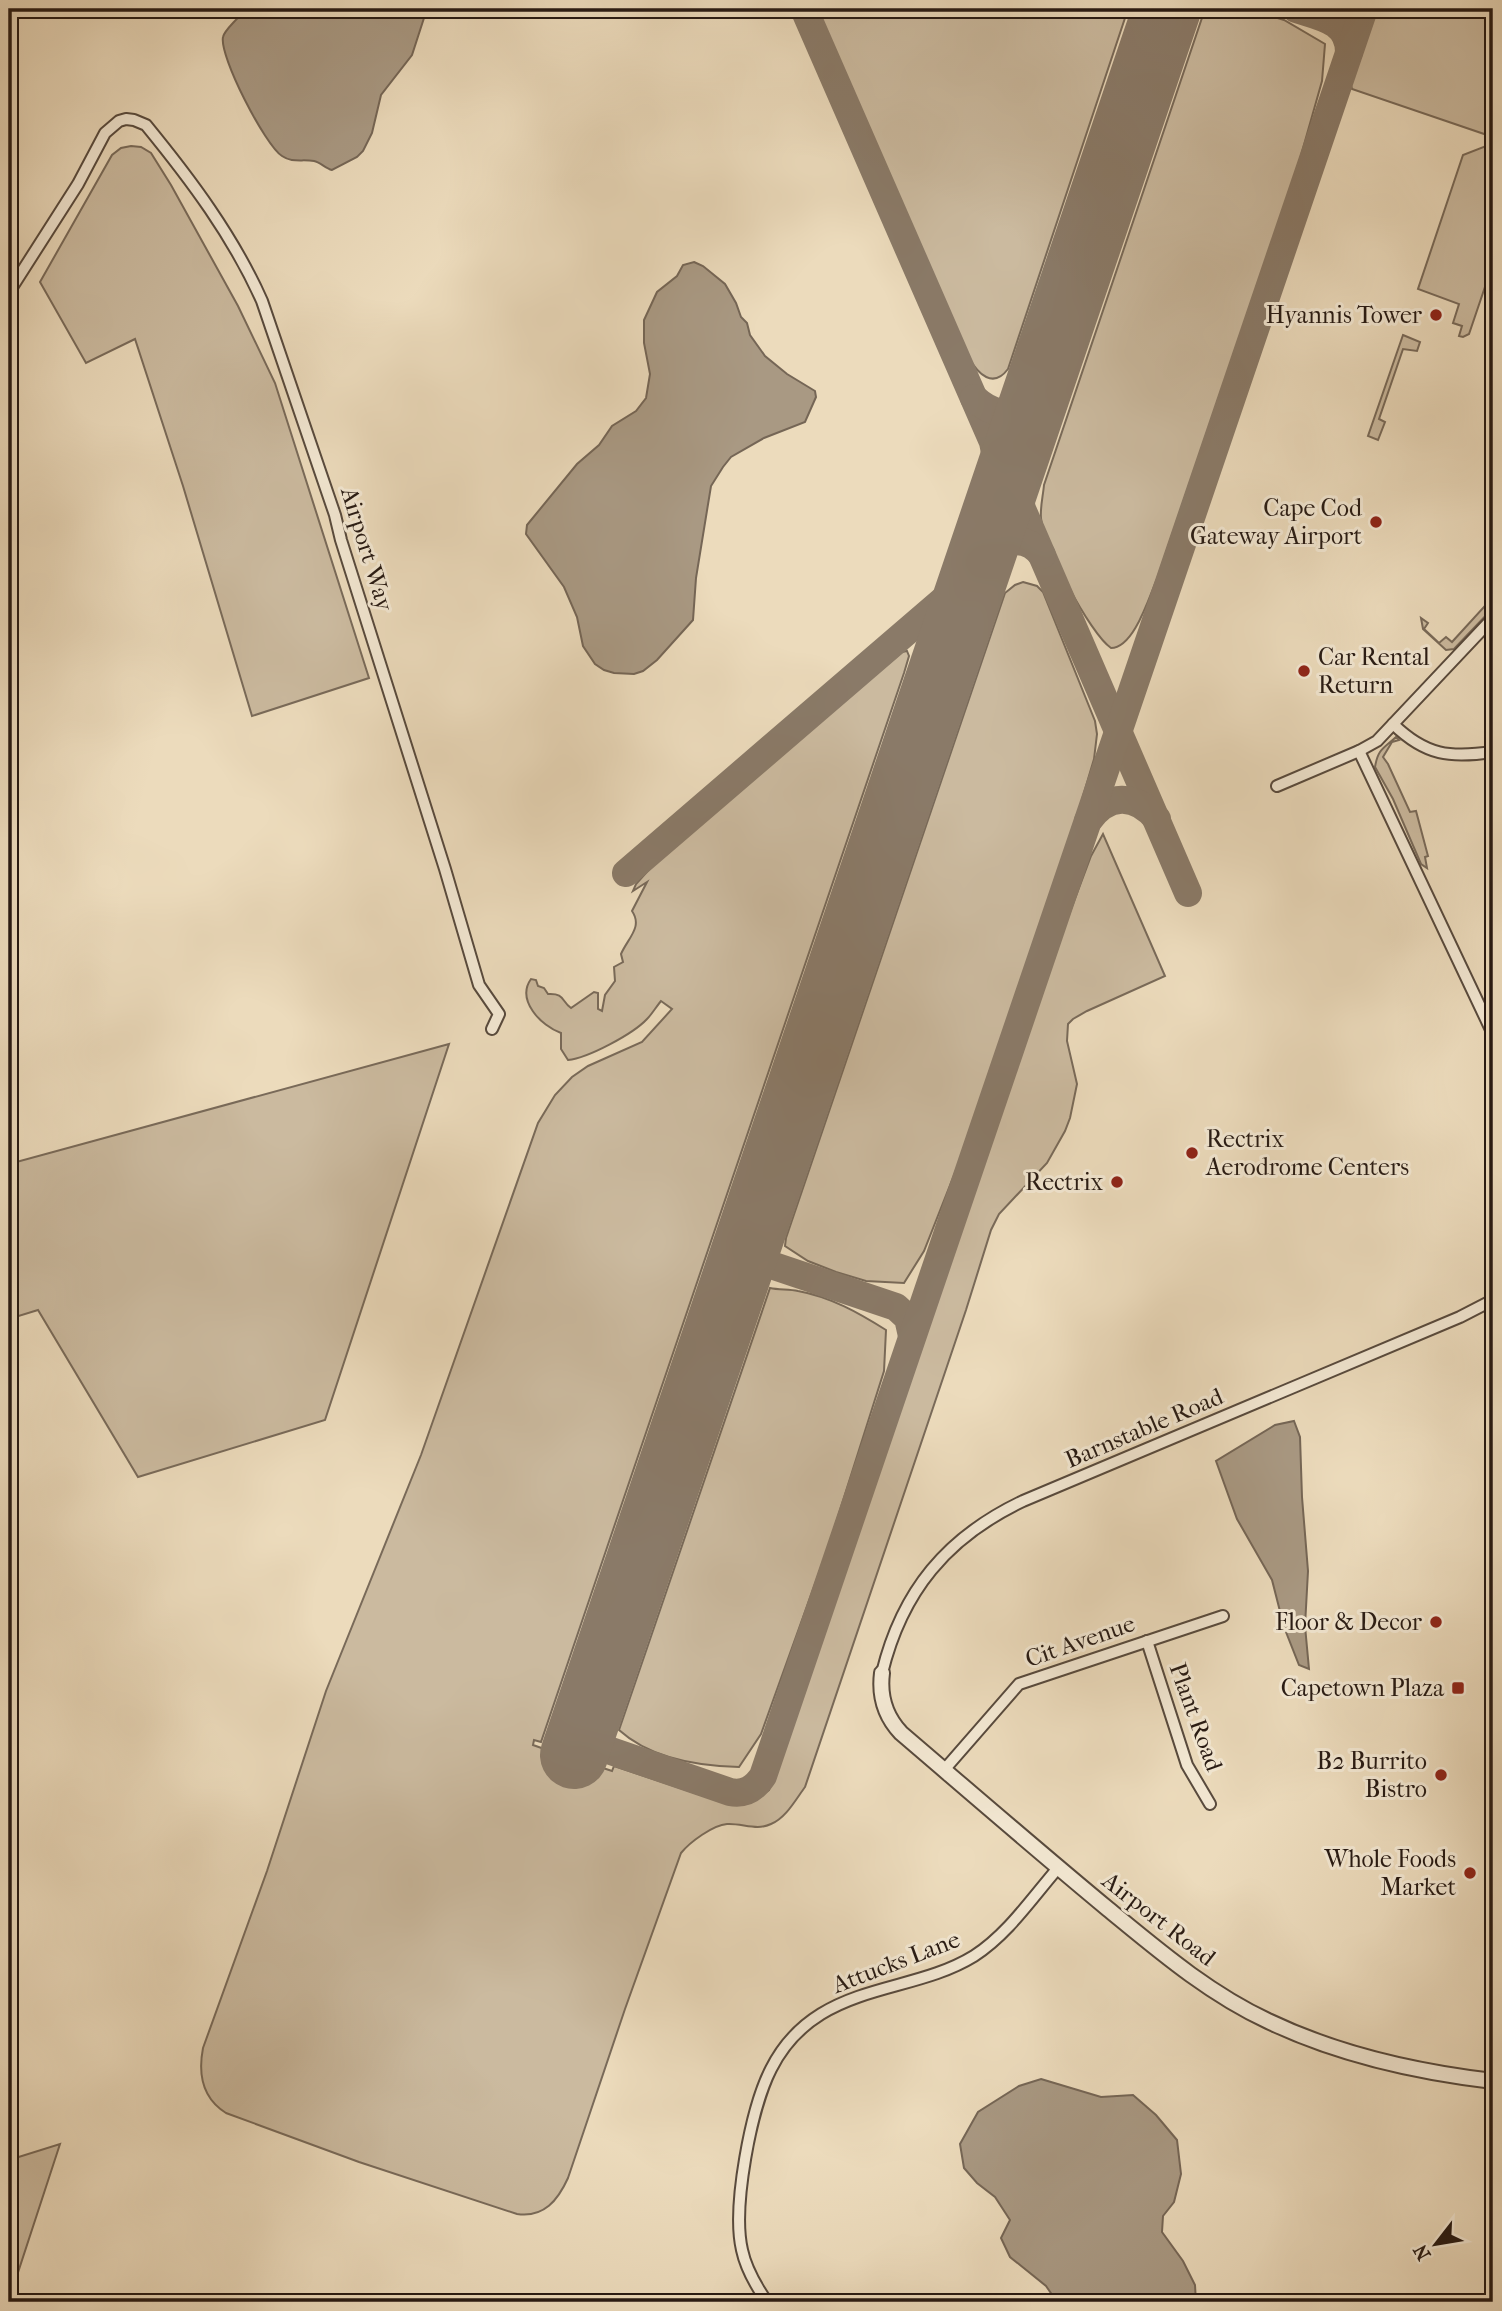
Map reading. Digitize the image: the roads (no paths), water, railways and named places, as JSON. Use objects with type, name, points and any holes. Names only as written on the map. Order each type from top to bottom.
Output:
[{"type":"street","name":"Airport Way","points":[[9,292],[78,184],[105,133],[119,121],[126,119],[146,125],[208,204],[262,301],[335,515],[479,985],[499,1014],[492,1029]]},
{"type":"street","points":[[1277,786],[1377,741],[1493,618]]},
{"type":"street","points":[[1393,724],[1419,746],[1434,752],[1462,756],[1493,752]]},
{"type":"street","points":[[1359,751],[1493,1034]]},
{"type":"street","name":"Barnstable Road","points":[[882,1673],[894,1632],[921,1582],[954,1544],[994,1515],[1461,1317],[1493,1300]]},
{"type":"street","name":"Cit Avenue","points":[[944,1770],[1019,1685],[1223,1616]]},
{"type":"street","name":"Plant Road","points":[[1147,1641],[1184,1757],[1210,1804]]},
{"type":"street","name":"Airport Road","points":[[882,1673],[882,1700],[893,1724],[1058,1868],[1193,1976],[1267,2021],[1320,2043],[1371,2059],[1493,2081]]},
{"type":"street","name":"Attucks Lane","points":[[767,2302],[744,2259],[738,2216],[752,2130],[766,2081],[778,2058],[800,2030],[830,2010],[852,1999],[936,1973],[973,1956],[1012,1923],[1058,1868]]},
{"type":"place","name":"Hyannis Tower","points":[[1436,315]]},
{"type":"place","name":"Cape Cod Gateway Airport","points":[[1376,522]]},
{"type":"place","name":"Car Rental Return","points":[[1304,671]]},
{"type":"place","name":"Rectrix Aerodrome Centers","points":[[1192,1153]]},
{"type":"place","name":"Rectrix","points":[[1117,1182]]},
{"type":"place","name":"Floor & Decor","points":[[1436,1622]]},
{"type":"place","name":"Capetown Plaza","points":[[1458,1688]]},
{"type":"place","name":"B2 Burrito Bistro","points":[[1441,1775]]},
{"type":"place","name":"Whole Foods Market","points":[[1470,1873]]}]
